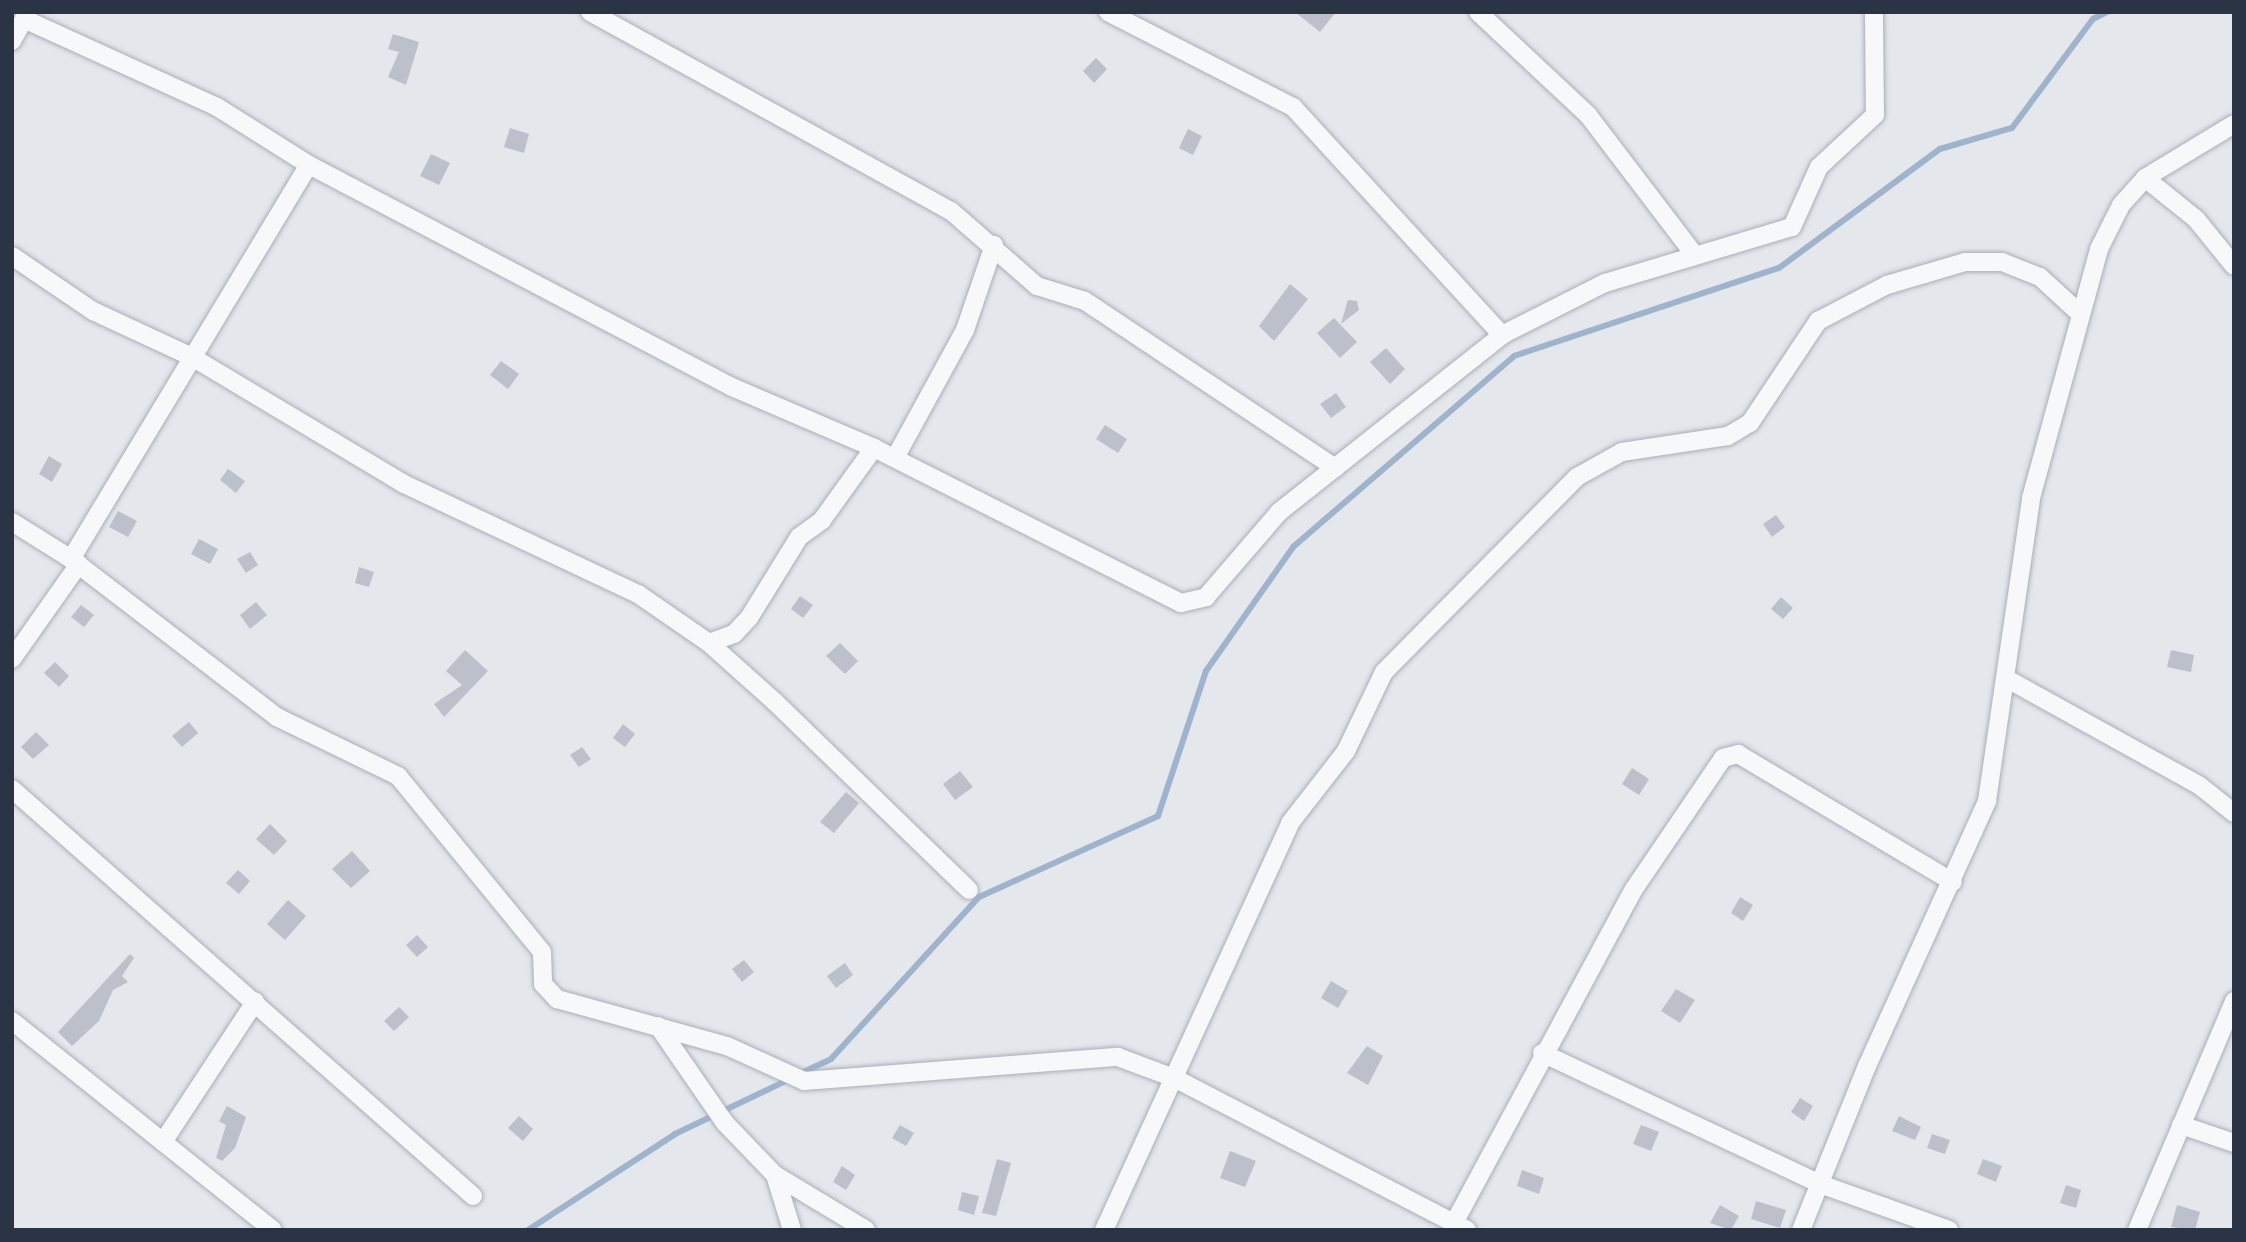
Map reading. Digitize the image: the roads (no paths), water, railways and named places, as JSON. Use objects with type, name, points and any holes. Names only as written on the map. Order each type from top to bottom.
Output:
[{"type":"street","points":[[590,12],[951,211],[994,245],[1037,286],[1085,301],[1335,468]]},
{"type":"street","points":[[1108,12],[1293,107],[1502,335]]},
{"type":"street","points":[[1478,12],[1588,115],[1693,253]]},
{"type":"street","points":[[12,41],[26,16],[217,107],[309,166],[732,387],[895,458],[1181,603],[1206,597],[1252,538],[1502,335],[1605,283],[1693,253],[1776,237],[1792,227],[1818,167],[1875,115],[1874,12]]},
{"type":"street","points":[[1801,1230],[1867,1066],[1987,801],[2009,680],[2031,499],[2078,312],[2121,205],[2145,178],[2234,124]]},
{"type":"street","points":[[12,659],[167,410],[192,357],[309,166]]},
{"type":"street","points":[[2145,178],[2196,219],[2234,266]]},
{"type":"street","points":[[895,458],[965,330],[994,245]]},
{"type":"street","points":[[12,256],[93,311],[192,357],[404,484],[638,594],[709,643],[969,890]]},
{"type":"street","points":[[1104,1230],[1290,823],[1352,742],[1384,672],[1577,477],[1622,452],[1728,436],[1750,424],[1818,321],[1887,285],[1965,262],[2002,262],[2040,277],[2078,312]]},
{"type":"street","points":[[709,643],[734,634],[748,618],[785,556],[837,502],[874,448]]},
{"type":"street","points":[[12,522],[75,561],[277,717],[398,776],[542,952],[543,984],[557,999],[727,1045],[804,1081],[1118,1057],[1174,1078],[1461,1227],[1542,1053],[1634,889],[1729,755],[1953,881]]},
{"type":"street","points":[[2009,680],[2200,786],[2234,813]]},
{"type":"street","points":[[12,789],[473,1196]]},
{"type":"street","points":[[2137,1230],[2234,1001]]},
{"type":"street","points":[[163,1142],[255,1002]]},
{"type":"street","points":[[12,1021],[273,1230]]},
{"type":"street","points":[[658,1026],[725,1123],[775,1175],[866,1230]]},
{"type":"street","points":[[1542,1053],[1821,1184],[1949,1230]]},
{"type":"street","points":[[2181,1125],[2234,1143]]},
{"type":"street","points":[[775,1175],[792,1230]]},
{"type":"waterway","points":[[799,1074],[831,1059],[979,897],[1158,816],[1206,671],[1293,547],[1514,356],[1779,268],[1940,149],[2012,128],[2093,19],[2107,12]]},
{"type":"waterway","points":[[528,1230],[675,1134],[790,1079]]}]
